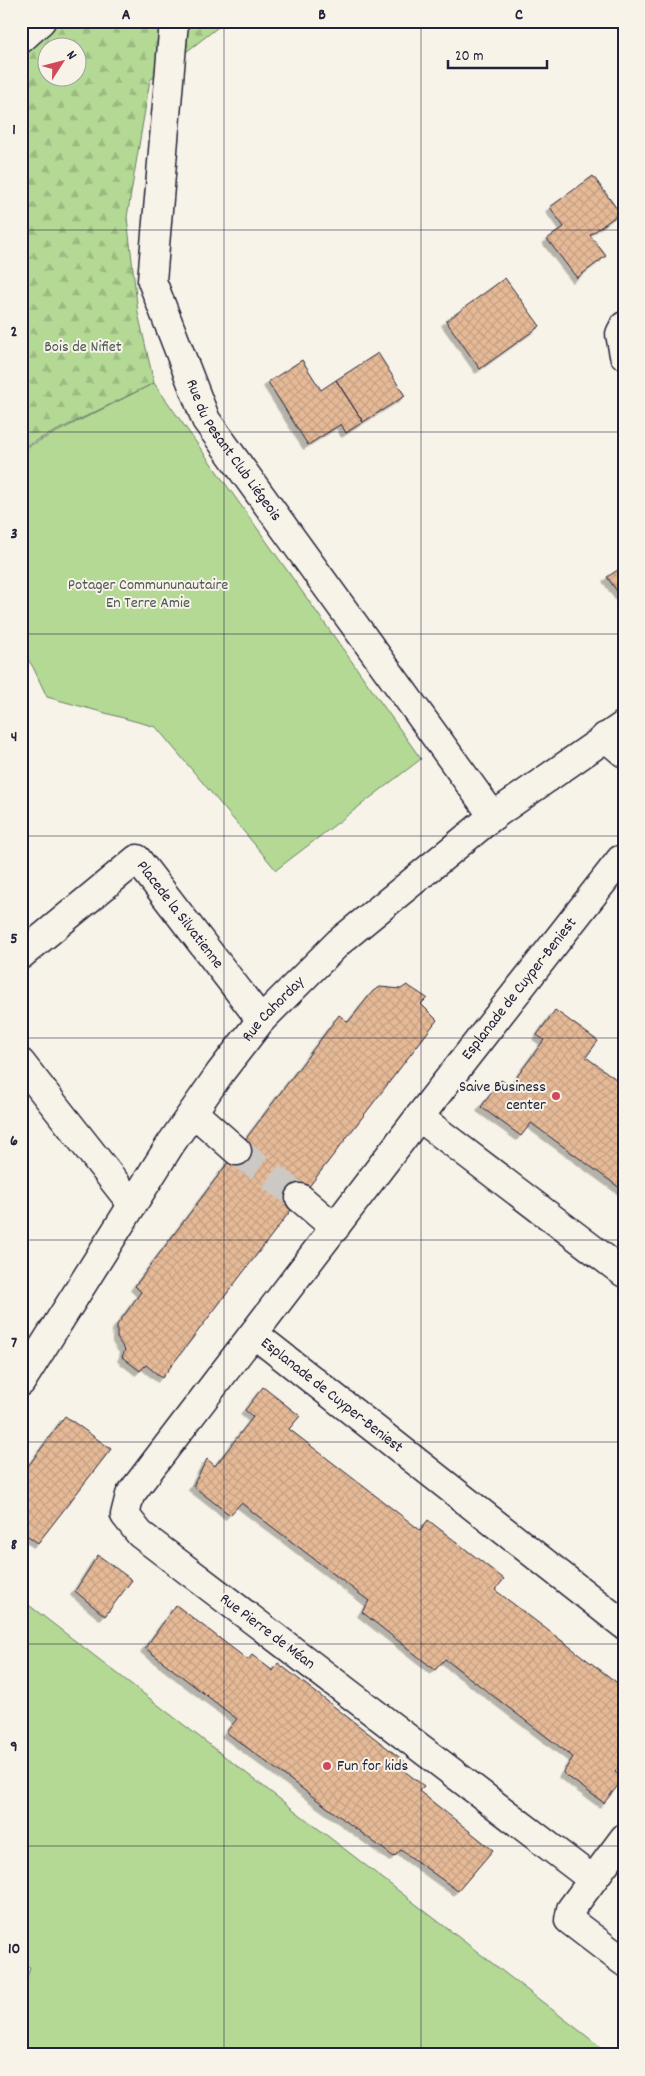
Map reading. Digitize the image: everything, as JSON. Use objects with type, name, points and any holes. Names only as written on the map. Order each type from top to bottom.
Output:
[{"type":"street","points":[[21,38],[41,21]]},
{"type":"street","name":"Rue du Pesant Club Liégeois","points":[[174,21],[152,281],[206,420],[493,816]]},
{"type":"street","points":[[624,326],[620,334],[624,355]]},
{"type":"street","name":"Rue Cahorday","points":[[21,1382],[170,1145],[220,1073],[261,1020],[339,942],[493,816],[618,738]]},
{"type":"street","name":"Placede la Silvatienne","points":[[21,955],[137,859],[261,1020]]},
{"type":"street","name":"Esplanade de Cuyper-Beniest","points":[[620,860],[419,1117],[254,1334],[624,1625]]},
{"type":"street","points":[[21,1063],[132,1204]]},
{"type":"street","points":[[194,1113],[237,1151]]},
{"type":"street","points":[[419,1117],[624,1273]]},
{"type":"street","points":[[300,1198],[335,1228]]},
{"type":"street","name":"Rue Pierre de Méan","points":[[254,1334],[130,1495],[125,1515],[140,1534],[592,1879]]},
{"type":"street","points":[[624,1838],[571,1909],[569,1920],[624,1962]]},
{"type":"green space","name":"Bois de Nifiet","points":[[21,21],[226,21],[150,80],[127,217],[138,313],[154,383],[21,448]]},
{"type":"green space","name":"Potager Commununautaire En Terre Amie","points":[[154,383],[421,759],[276,870],[156,727],[47,697],[33,667],[21,649],[21,450]]},
{"type":"green space","points":[[21,1599],[611,2055],[21,2055],[21,1999],[30,1967],[21,1964]]},
{"type":"building","points":[[593,176],[620,213],[590,235],[606,256],[577,278],[547,239],[564,227],[550,207]]},
{"type":"building","points":[[505,278],[540,326],[480,369],[446,321]]},
{"type":"building","points":[[378,353],[405,396],[363,422],[336,380]]},
{"type":"building","points":[[302,360],[321,390],[336,380],[363,422],[346,433],[341,424],[308,445],[268,382]]},
{"type":"building","points":[[624,566],[624,601],[607,577]]},
{"type":"building","points":[[407,985],[427,998],[421,1004],[437,1020],[162,1378],[146,1365],[140,1371],[122,1357],[125,1350],[117,1338],[117,1325],[141,1292],[135,1286],[339,1015],[348,1022],[373,991],[380,987],[401,989]]},
{"type":"building","name":"Saive Business center","points":[[555,1010],[598,1041],[586,1057],[624,1085],[624,1191],[531,1123],[521,1136],[481,1107],[501,1080],[510,1086],[544,1040],[537,1035]]},
{"type":"building","points":[[263,1387],[300,1416],[289,1429],[420,1530],[428,1520],[504,1579],[495,1590],[624,1688],[624,1761],[615,1772],[624,1778],[604,1803],[563,1773],[573,1757],[445,1659],[435,1670],[362,1612],[369,1601],[241,1503],[230,1515],[193,1486],[207,1459],[215,1466],[253,1417],[245,1410]]},
{"type":"building","points":[[65,1416],[111,1449],[38,1543],[21,1531],[21,1476]]},
{"type":"building","points":[[98,1555],[132,1580],[105,1616],[75,1591]]},
{"type":"building","points":[[176,1605],[248,1660],[252,1655],[273,1671],[278,1663],[408,1764],[403,1770],[424,1786],[419,1791],[493,1850],[458,1891],[401,1850],[394,1857],[226,1732],[237,1719],[145,1648]]},
{"type":"tunnel","points":[[237,1151],[300,1198]]},
{"type":"place","name":"Saive Business center","points":[[556,1096]]},
{"type":"place","name":"Fun for kids","points":[[327,1766]]}]
